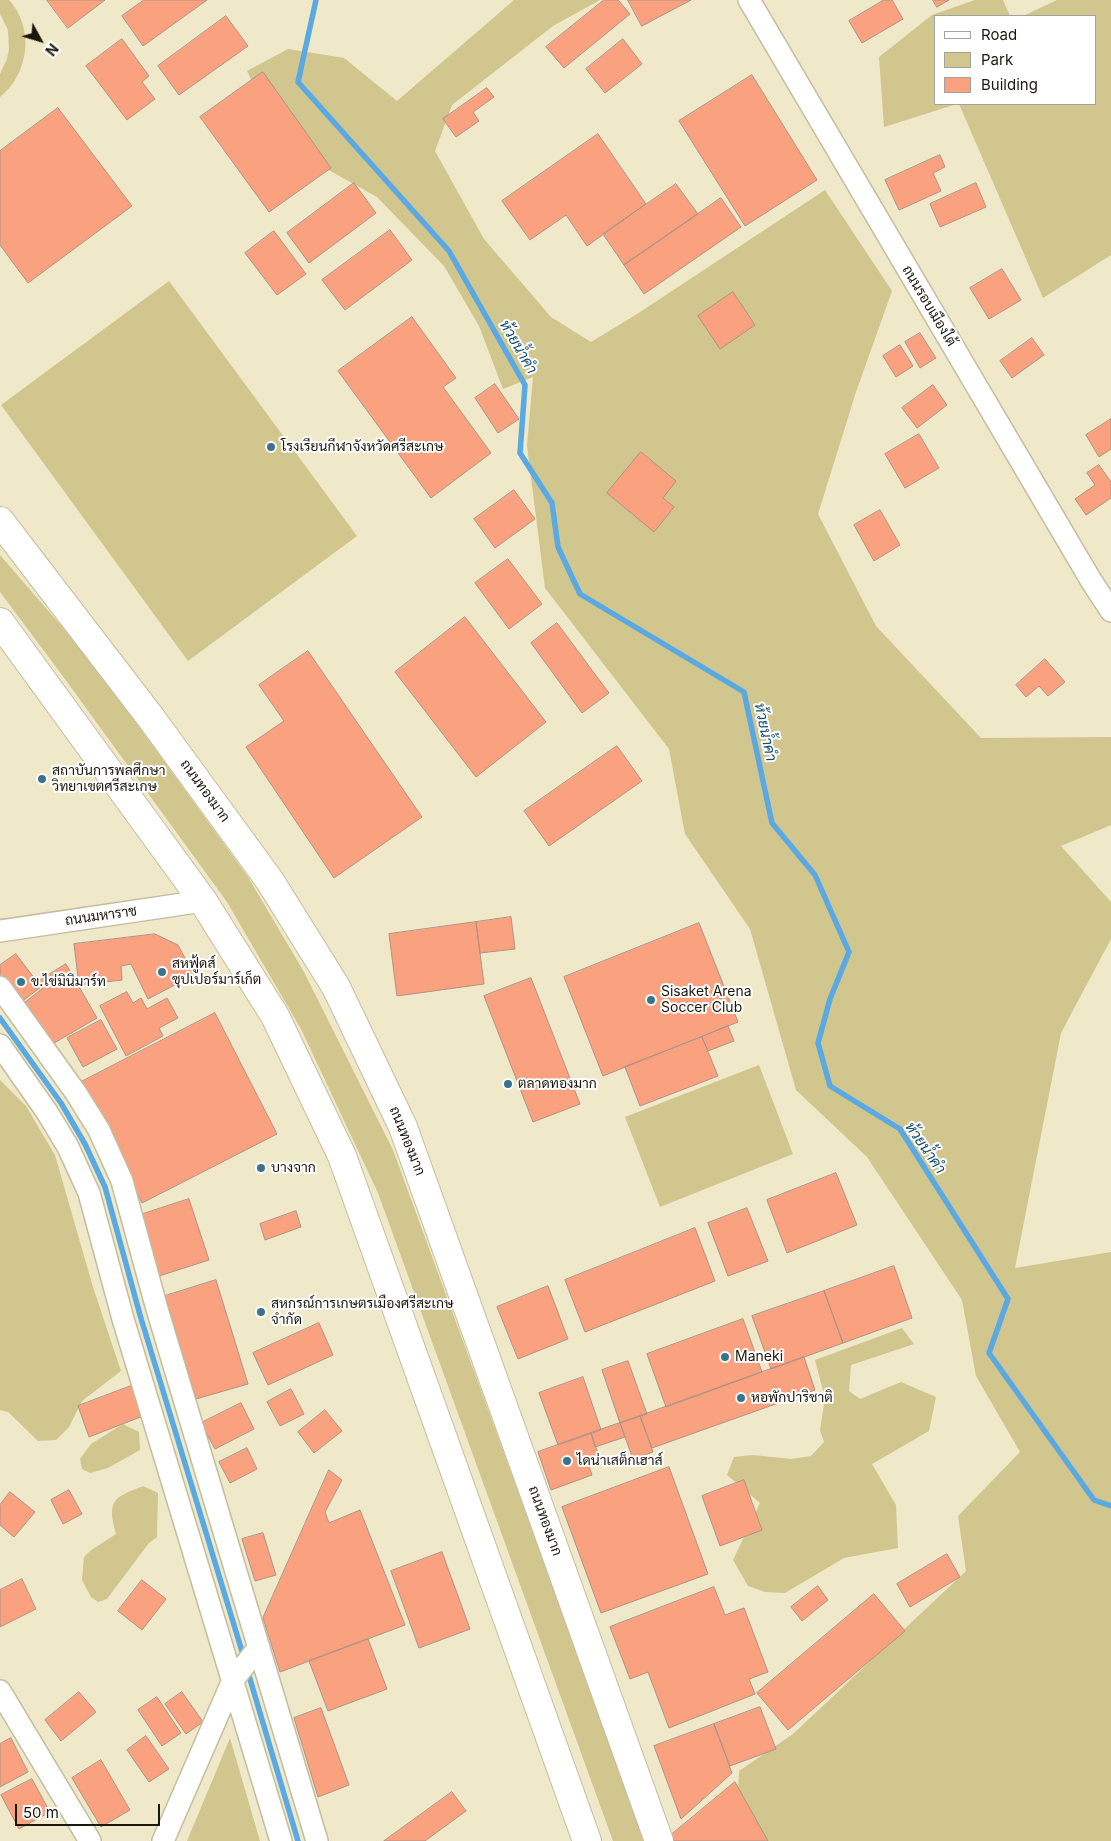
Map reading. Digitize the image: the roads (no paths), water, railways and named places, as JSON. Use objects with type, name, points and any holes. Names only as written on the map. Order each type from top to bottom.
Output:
[{"type":"main road","name":"ถนนทองมาก","points":[[0,520],[151,718],[270,881],[336,988],[404,1128],[659,1841]]},
{"type":"main road","points":[[0,622],[203,900],[275,1016],[342,1156],[587,1841]]},
{"type":"street","name":"ถนนรอบเมืองใต้","points":[[749,0],[1082,565],[1111,611]]},
{"type":"street","name":"ถนนมหาราช","points":[[0,931],[203,900]]},
{"type":"street","points":[[0,987],[76,1093],[99,1130],[122,1181],[157,1309],[317,1841]]},
{"type":"street","points":[[0,1045],[68,1147],[89,1193],[126,1328],[281,1841]]},
{"type":"street","points":[[163,1841],[233,1680],[259,1647]]},
{"type":"street","points":[[0,1691],[90,1841]]},
{"type":"waterway","name":"ห้วยน้ำคำ","points":[[316,0],[298,82],[449,251],[525,385],[520,453],[552,503],[558,547],[580,594],[744,692],[772,823],[815,875],[849,952],[830,999],[818,1043],[830,1086],[900,1129],[1008,1299],[989,1353],[1094,1500],[1111,1506]]},
{"type":"waterway","points":[[0,1018],[61,1103],[85,1144],[105,1187],[140,1315],[244,1658]]},
{"type":"waterway","points":[[247,1669],[298,1841]]},
{"type":"place","name":"โรงเรียนกีฬาจังหวัดศรีสะเกษ","points":[[271,447]]},
{"type":"place","name":"สถาบันการพลศึกษา วิทยาเขตศรีสะเกษ","points":[[42,779]]},
{"type":"place","name":"สหฟู้ดส์ ซุปเปอร์มาร์เก็ต","points":[[162,972]]},
{"type":"place","name":"ข.ไข่มินิมาร์ท","points":[[21,982]]},
{"type":"place","name":"Sisaket Arena Soccer Club","points":[[651,1000]]},
{"type":"place","name":"ตลาดทองมาก","points":[[508,1084]]},
{"type":"place","name":"บางจาก","points":[[261,1168]]},
{"type":"place","name":"สหกรณ์การเกษตรเมืองศรีสะเกษ จำกัด","points":[[261,1312]]},
{"type":"place","name":"Maneki","points":[[725,1357]]},
{"type":"place","name":"หอพักปาริชาติ","points":[[741,1398]]},
{"type":"place","name":"ไดน่าเสต็กเฮาส์","points":[[567,1461]]}]
